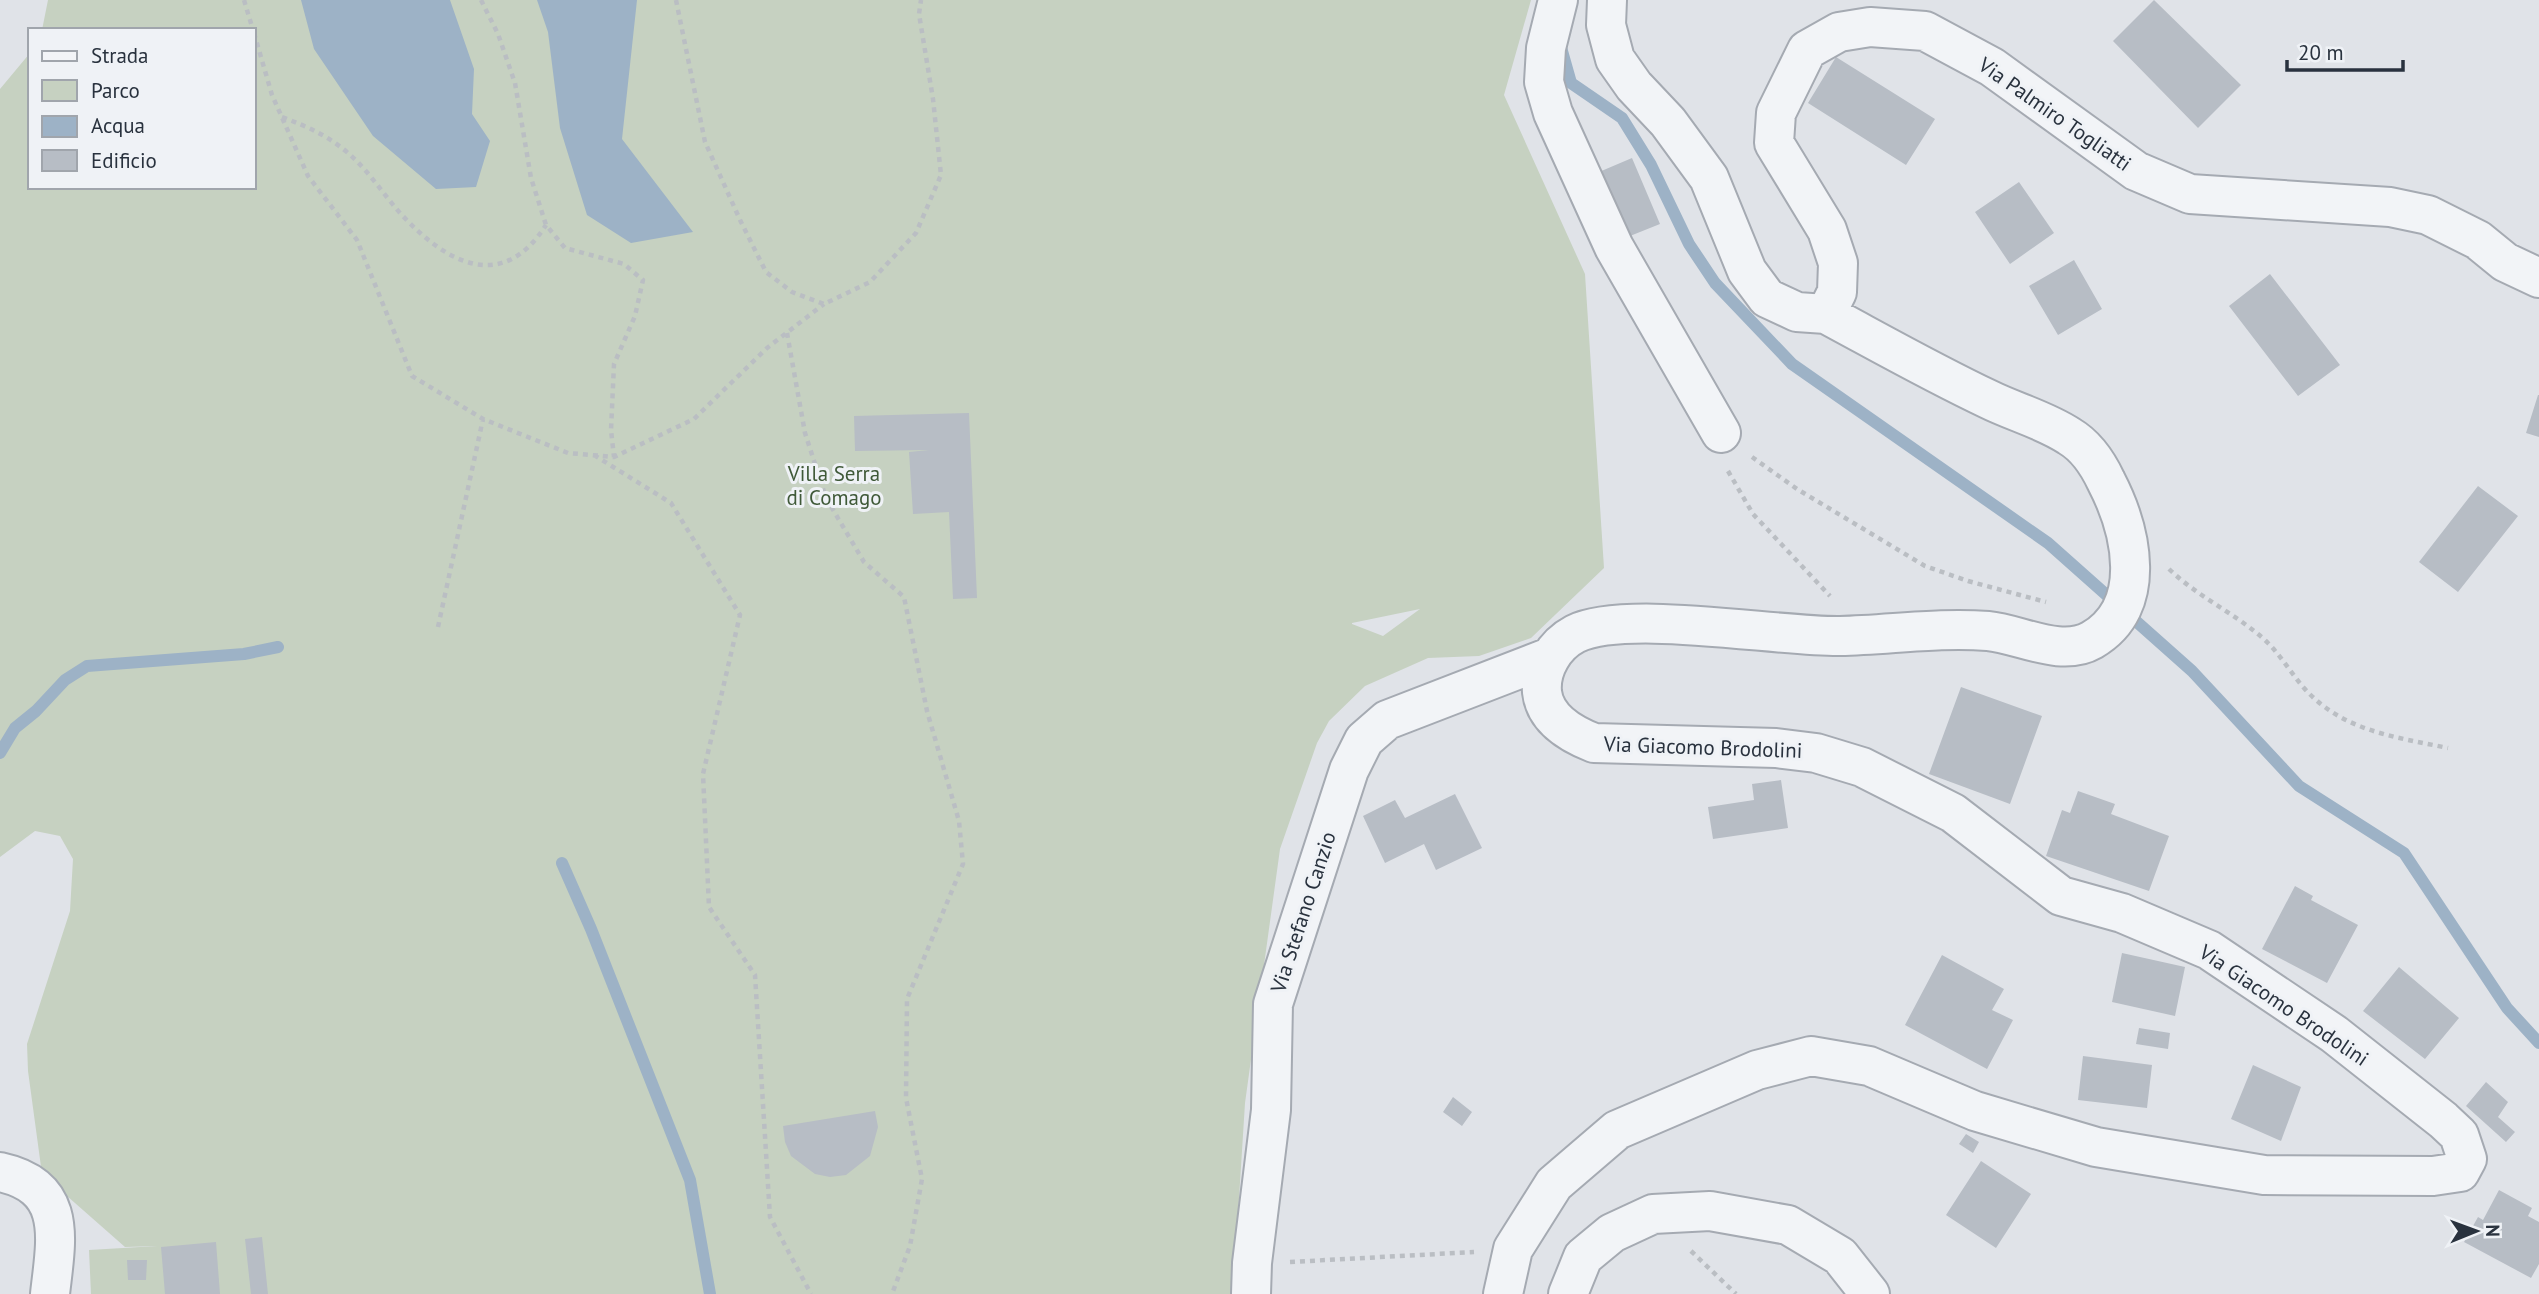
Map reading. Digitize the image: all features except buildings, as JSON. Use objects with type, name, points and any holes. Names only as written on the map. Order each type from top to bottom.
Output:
[{"type":"street","points":[[1558,0],[1546,48],[1544,82],[1553,113],[1614,247],[1721,433]]},
{"type":"street","points":[[1550,657],[1562,643],[1577,633],[1621,625],[1840,636],[1990,631],[2031,641],[2078,647],[2111,626],[2124,611],[2130,588],[2130,558],[2123,528],[2106,481],[2091,456],[2070,436],[1987,399],[1826,314],[1797,312],[1766,298],[1747,271],[1710,178],[1668,122],[1634,86],[1615,59],[1606,24],[1607,0]]},
{"type":"street","name":"Via Palmiro Togliatti","points":[[1826,314],[1837,292],[1838,262],[1827,230],[1773,143],[1776,113],[1807,50],[1839,32],[1870,27],[1925,31],[1992,67],[2136,171],[2161,184],[2190,194],[2390,207],[2428,215],[2479,240],[2505,262],[2539,278]]},
{"type":"street","name":"Via Giacomo Brodolini","points":[[1503,1294],[1513,1249],[1555,1184],[1617,1130],[1757,1070],[1811,1056],[1869,1066],[1975,1111],[2096,1147],[2264,1175],[2448,1175],[2460,1172],[2467,1160],[2459,1135],[2443,1120],[2334,1034],[2209,950],[2122,913],[2061,896],[1953,813],[1862,767],[1816,752],[1594,743],[1575,736],[1556,721],[1544,703],[1541,681],[1550,657]]},
{"type":"street","name":"Via Stefano Canzio","points":[[1252,1278],[1271,1110],[1273,1004],[1349,770],[1364,740],[1387,720],[1550,657]]},
{"type":"street","points":[[0,1172],[19,1176],[36,1186],[48,1202],[56,1220],[50,1294]]},
{"type":"street","points":[[1568,1294],[1583,1257],[1612,1233],[1653,1214],[1710,1211],[1788,1224],[1840,1256],[1870,1294]]},
{"type":"path","points":[[244,0],[252,28]]},
{"type":"path","points":[[481,0],[515,83],[531,178],[546,225],[565,248],[624,264],[643,280],[635,316],[614,364],[611,430],[614,457]]},
{"type":"path","points":[[676,0],[705,142],[741,222],[766,272],[792,292],[824,304]]},
{"type":"path","points":[[256,40],[282,117],[307,176],[357,240],[412,376],[483,419],[568,453],[614,457],[694,419],[787,333],[824,304],[870,282],[916,233],[941,174],[933,99],[919,14],[921,0]]},
{"type":"path","points":[[282,117],[322,132],[351,155],[403,216],[445,252],[475,265],[504,264],[532,247],[546,225]]},
{"type":"path","points":[[787,333],[805,433],[826,498],[864,562],[904,597],[927,711],[959,821],[963,864],[908,999],[906,1098],[922,1179],[910,1246],[892,1294]]},
{"type":"path","points":[[438,627],[483,419]]},
{"type":"path","points":[[1721,433],[1724,464],[1754,514],[1837,604],[1840,636]]},
{"type":"path","points":[[1721,433],[1767,470],[1925,566],[1968,581],[2039,599],[2056,607],[2071,620],[2078,647]]},
{"type":"path","points":[[594,456],[671,503],[740,615],[703,774],[709,907],[755,975],[770,1217],[811,1294]]},
{"type":"path","points":[[2123,528],[2155,544],[2169,568],[2189,588],[2245,624],[2268,643],[2305,689],[2334,714],[2362,730],[2448,748]]},
{"type":"path","points":[[1252,1278],[1401,1258],[1513,1249]]},
{"type":"green space","name":"Villa Serra di Comago","points":[[48,0],[1531,0],[1504,95],[1585,274],[1604,568],[1531,638],[1479,656],[1428,658],[1365,686],[1329,721],[1317,743],[1280,849],[1245,1103],[1233,1294],[91,1294],[89,1250],[157,1246],[125,1247],[42,1174],[28,1071],[27,1044],[70,911],[73,859],[60,836],[35,831],[0,857],[0,89],[28,55],[28,189],[256,189],[256,28],[42,28]],"holes":[[[1420,609],[1383,636],[1352,623]]]},
{"type":"water","points":[[301,0],[450,0],[474,69],[472,114],[490,141],[476,187],[436,189],[373,136],[314,49]]},
{"type":"water","points":[[537,0],[637,0],[622,139],[693,232],[631,243],[587,215],[560,128],[548,32]]},
{"type":"waterway","points":[[1560,44],[1571,83],[1622,118],[1651,165],[1689,244],[1715,283],[1792,364],[2048,543],[2192,671],[2299,786],[2404,853],[2507,1008],[2539,1043]]},
{"type":"waterway","points":[[0,753],[15,728],[36,711],[65,680],[87,666],[244,654],[278,647]]},
{"type":"waterway","points":[[562,863],[591,929],[690,1180],[710,1294]]}]
